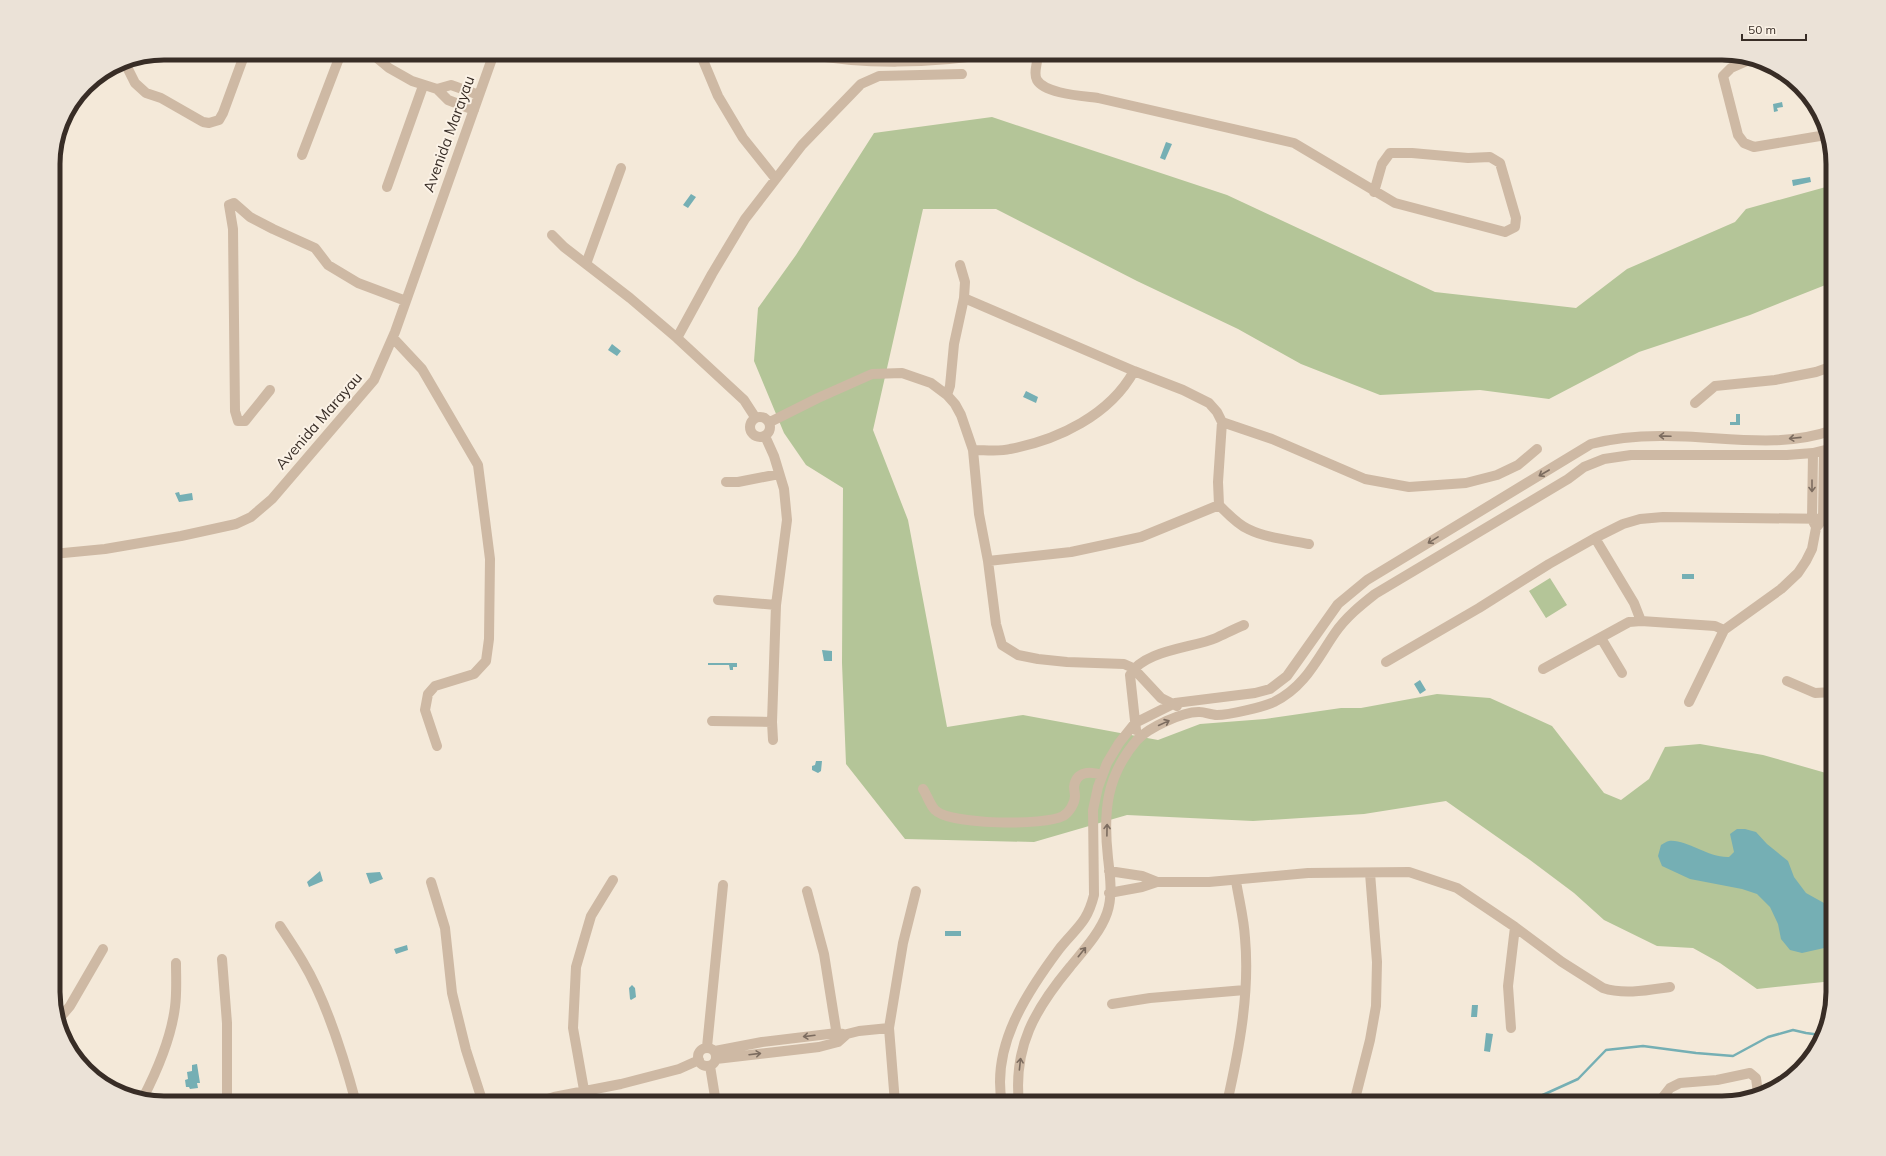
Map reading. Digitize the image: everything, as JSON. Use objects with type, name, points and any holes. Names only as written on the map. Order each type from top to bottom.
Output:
[{"type":"street","points":[[127,66],[136,83],[146,93],[161,98],[203,122],[209,123],[218,120],[223,113],[242,60]]},
{"type":"street","points":[[302,155],[338,60]]},
{"type":"street","points":[[379,60],[389,68],[424,86],[437,89],[451,85],[480,95]]},
{"type":"street","name":"Avenida Marayau","points":[[60,553],[105,549],[181,536],[236,524],[251,517],[272,499],[374,380],[393,338],[492,60]]},
{"type":"street","points":[[703,60],[718,96],[743,138],[775,178]]},
{"type":"street","points":[[858,60],[920,60]]},
{"type":"street","points":[[1038,60],[1035,72],[1037,80],[1043,86],[1068,94],[1098,98],[1294,143],[1374,192],[1395,203],[1506,232],[1515,227],[1516,218],[1500,163],[1490,157],[1468,158],[1412,153],[1390,153],[1382,164],[1374,192]]},
{"type":"street","points":[[1743,63],[1731,68],[1723,76],[1738,135],[1744,143],[1754,148],[1822,136]]},
{"type":"street","points":[[677,338],[712,274],[745,219],[775,178],[802,145],[861,84],[879,76],[962,74]]},
{"type":"street","points":[[387,187],[424,86]]},
{"type":"street","points":[[437,89],[448,100],[474,110]]},
{"type":"street","points":[[586,264],[621,168]]},
{"type":"street","points":[[270,390],[245,421],[238,421],[235,411],[233,229],[229,205],[234,203],[250,217],[272,229],[315,248],[328,265],[358,282],[406,301]]},
{"type":"street","points":[[233,229],[240,218],[250,217]]},
{"type":"street","points":[[552,234],[564,247],[630,298],[677,338],[744,400],[755,417]]},
{"type":"street","points":[[947,395],[950,386],[954,344],[964,298],[965,282],[960,265]]},
{"type":"street","points":[[964,298],[1134,371],[1183,390],[1209,403],[1217,412],[1222,422],[1218,482],[1219,505],[1233,520],[1248,529],[1261,534],[1309,544]]},
{"type":"street","points":[[393,338],[422,369],[478,465],[490,559],[489,639],[486,661],[474,674],[435,686],[428,694],[425,710],[437,746]]},
{"type":"street","points":[[1695,403],[1715,386],[1775,380],[1816,372],[1826,368]]},
{"type":"street","points":[[973,450],[1009,450],[1041,442],[1069,431],[1110,402],[1127,383],[1134,371]]},
{"type":"street","points":[[770,422],[824,395],[872,374],[902,373],[932,383],[947,395],[955,404],[961,415],[973,450],[979,514],[988,561],[997,630],[1002,645],[1018,655],[1038,659],[1067,662],[1124,664],[1133,668],[1162,698],[1175,703],[1184,716]]},
{"type":"street","points":[[764,416],[770,422],[770,430],[765,436],[757,437],[751,432],[750,424],[755,417],[764,416]]},
{"type":"street","points":[[1222,422],[1272,439],[1365,479],[1409,487],[1466,483],[1497,475],[1518,465],[1536,449]]},
{"type":"street","points":[[1001,1096],[1000,1077],[1003,1054],[1008,1034],[1018,1014],[1055,956],[1087,916],[1094,895],[1093,810],[1102,775],[1107,763],[1119,743],[1135,723],[1175,703],[1248,694],[1270,689],[1287,676],[1338,604],[1367,580],[1591,444],[1616,438],[1661,436],[1762,440],[1798,438],[1826,432]]},
{"type":"street","points":[[765,436],[774,456],[784,488],[787,520],[776,605],[772,722],[773,740]]},
{"type":"street","points":[[1762,440],[1762,455]]},
{"type":"street","points":[[1019,1096],[1021,1056],[1026,1034],[1056,985],[1100,927],[1107,913],[1110,893],[1106,843],[1108,796],[1116,772],[1138,740],[1146,733],[1164,722],[1184,716],[1199,712],[1217,716],[1258,708],[1287,694],[1307,676],[1336,632],[1363,604],[1375,594],[1584,467],[1604,459],[1631,455],[1762,455],[1813,453],[1826,451]]},
{"type":"street","points":[[1689,702],[1724,630],[1781,589],[1798,573],[1812,549],[1814,523],[1813,453]]},
{"type":"street","points":[[726,482],[779,474]]},
{"type":"street","points":[[988,561],[1071,552],[1141,538],[1219,505]]},
{"type":"street","points":[[1386,662],[1479,608],[1549,564],[1623,524],[1640,519],[1662,518],[1814,523],[1826,520]]},
{"type":"street","points":[[1454,528],[1462,542]]},
{"type":"street","points":[[1595,538],[1634,603],[1641,621]]},
{"type":"street","points":[[718,600],[776,605]]},
{"type":"street","points":[[1543,669],[1629,622],[1641,621],[1715,626],[1724,630]]},
{"type":"street","points":[[1138,740],[1130,675],[1133,668],[1155,656],[1215,639],[1244,624]]},
{"type":"street","points":[[1601,638],[1622,673]]},
{"type":"street","points":[[1787,681],[1815,693],[1826,692]]},
{"type":"street","points":[[712,721],[772,722]]},
{"type":"street","points":[[923,789],[935,810],[947,816],[966,820],[1009,823],[1029,822],[1064,816],[1072,807],[1075,797],[1074,787],[1078,777],[1086,772],[1094,772],[1102,775]]},
{"type":"street","points":[[1109,871],[1142,876],[1157,882]]},
{"type":"street","points":[[1110,893],[1142,887],[1157,882],[1236,881],[1308,873],[1370,874],[1409,872],[1457,888],[1515,927],[1562,962],[1603,988],[1609,990],[1629,991],[1670,987]]},
{"type":"street","points":[[1356,1096],[1369,1047],[1376,1006],[1378,962],[1370,874]]},
{"type":"street","points":[[588,1096],[584,1090],[573,1028],[576,967],[590,916],[613,880]]},
{"type":"street","points":[[1228,1096],[1242,1023],[1245,990],[1246,939],[1236,881]]},
{"type":"street","points":[[431,882],[445,928],[452,993],[466,1050],[481,1096]]},
{"type":"street","points":[[715,1096],[712,1056],[723,885]]},
{"type":"street","points":[[807,891],[824,954],[841,1036]]},
{"type":"street","points":[[894,1096],[889,1028],[903,943],[916,891]]},
{"type":"street","points":[[280,926],[304,963],[326,1011],[354,1096]]},
{"type":"street","points":[[1511,1028],[1508,986],[1515,927]]},
{"type":"street","points":[[62,1015],[70,1006],[103,949]]},
{"type":"street","points":[[1055,956],[1068,970]]},
{"type":"street","points":[[222,959],[227,1023],[227,1096]]},
{"type":"street","points":[[145,1094],[163,1055],[170,1031],[175,1006],[176,963]]},
{"type":"street","points":[[1042,976],[1050,983],[1056,985]]},
{"type":"street","points":[[1112,1004],[1150,998],[1245,990]]},
{"type":"street","points":[[699,1060],[700,1052],[712,1056],[819,1047],[841,1036],[859,1030],[889,1028]]},
{"type":"street","points":[[699,1060],[702,1064],[712,1056]]},
{"type":"street","points":[[558,1096],[584,1090],[597,1090],[621,1084],[678,1069],[699,1060]]},
{"type":"street","points":[[1664,1096],[1670,1088],[1680,1083],[1717,1080],[1750,1073],[1756,1078],[1757,1089]]},
{"type":"green space","points":[[992,117],[1227,195],[1435,292],[1576,308],[1627,269],[1735,222],[1746,209],[1826,187],[1826,285],[1750,315],[1639,352],[1549,399],[1480,390],[1380,395],[1301,364],[1238,329],[1137,281],[996,209],[923,209],[873,430],[908,520],[947,727],[1023,715],[1158,740],[1200,724],[1265,719],[1341,708],[1361,708],[1437,694],[1490,698],[1552,726],[1604,793],[1621,800],[1649,779],[1665,747],[1700,744],[1763,755],[1826,773],[1826,982],[1757,989],[1720,963],[1693,948],[1657,946],[1604,920],[1574,893],[1446,801],[1364,814],[1253,821],[1127,815],[1034,842],[905,839],[846,764],[842,663],[843,488],[806,465],[784,433],[754,361],[758,308],[796,255],[874,133]]},
{"type":"green space","points":[[1550,578],[1567,605],[1546,618],[1529,591]]},
{"type":"water","points":[[1782,102],[1783,107],[1777,108],[1778,111],[1774,112],[1773,104]]},
{"type":"water","points":[[1166,142],[1172,144],[1165,160],[1160,158]]},
{"type":"water","points":[[1810,177],[1811,182],[1793,186],[1792,180]]},
{"type":"water","points":[[691,194],[696,197],[688,208],[683,205]]},
{"type":"water","points":[[612,344],[621,351],[617,356],[608,350]]},
{"type":"water","points":[[1026,391],[1038,397],[1036,403],[1023,397]]},
{"type":"water","points":[[1736,414],[1740,414],[1740,425],[1730,425],[1730,422],[1736,422]]},
{"type":"water","points":[[179,492],[180,495],[192,493],[193,500],[179,502],[175,493]]},
{"type":"water","points":[[1682,574],[1694,574],[1694,579],[1682,579]]},
{"type":"water","points":[[822,650],[832,651],[832,661],[824,661]]},
{"type":"water","points":[[708,663],[737,663],[737,667],[733,667],[733,670],[730,670],[729,665],[708,665]]},
{"type":"water","points":[[1420,680],[1426,690],[1420,694],[1414,684]]},
{"type":"water","points":[[816,761],[822,761],[821,771],[818,773],[812,770],[812,766],[815,765]]},
{"type":"water","points":[[1737,829],[1745,829],[1756,832],[1767,844],[1788,861],[1794,877],[1806,893],[1826,904],[1826,948],[1802,953],[1790,950],[1781,939],[1778,924],[1770,907],[1757,894],[1742,889],[1690,879],[1662,866],[1658,856],[1661,845],[1669,841],[1676,841],[1713,855],[1729,857],[1734,852],[1730,834]]},
{"type":"water","points":[[320,871],[323,881],[309,887],[307,882]]},
{"type":"water","points":[[380,872],[383,879],[370,884],[366,873]]},
{"type":"water","points":[[945,931],[961,931],[961,936],[945,936]]},
{"type":"water","points":[[407,945],[408,950],[396,954],[394,949]]},
{"type":"water","points":[[632,985],[635,988],[636,997],[631,1000],[629,988]]},
{"type":"water","points":[[1472,1005],[1478,1005],[1477,1017],[1471,1017]]},
{"type":"water","points":[[1486,1033],[1493,1034],[1490,1052],[1484,1051]]},
{"type":"water","points":[[197,1064],[200,1083],[197,1083],[198,1088],[190,1089],[189,1087],[186,1087],[185,1080],[188,1079],[187,1072],[192,1071],[192,1065]]},
{"type":"waterway","points":[[1540,1096],[1578,1079],[1606,1050],[1643,1046],[1733,1056],[1768,1037],[1793,1030],[1817,1034]]}]
